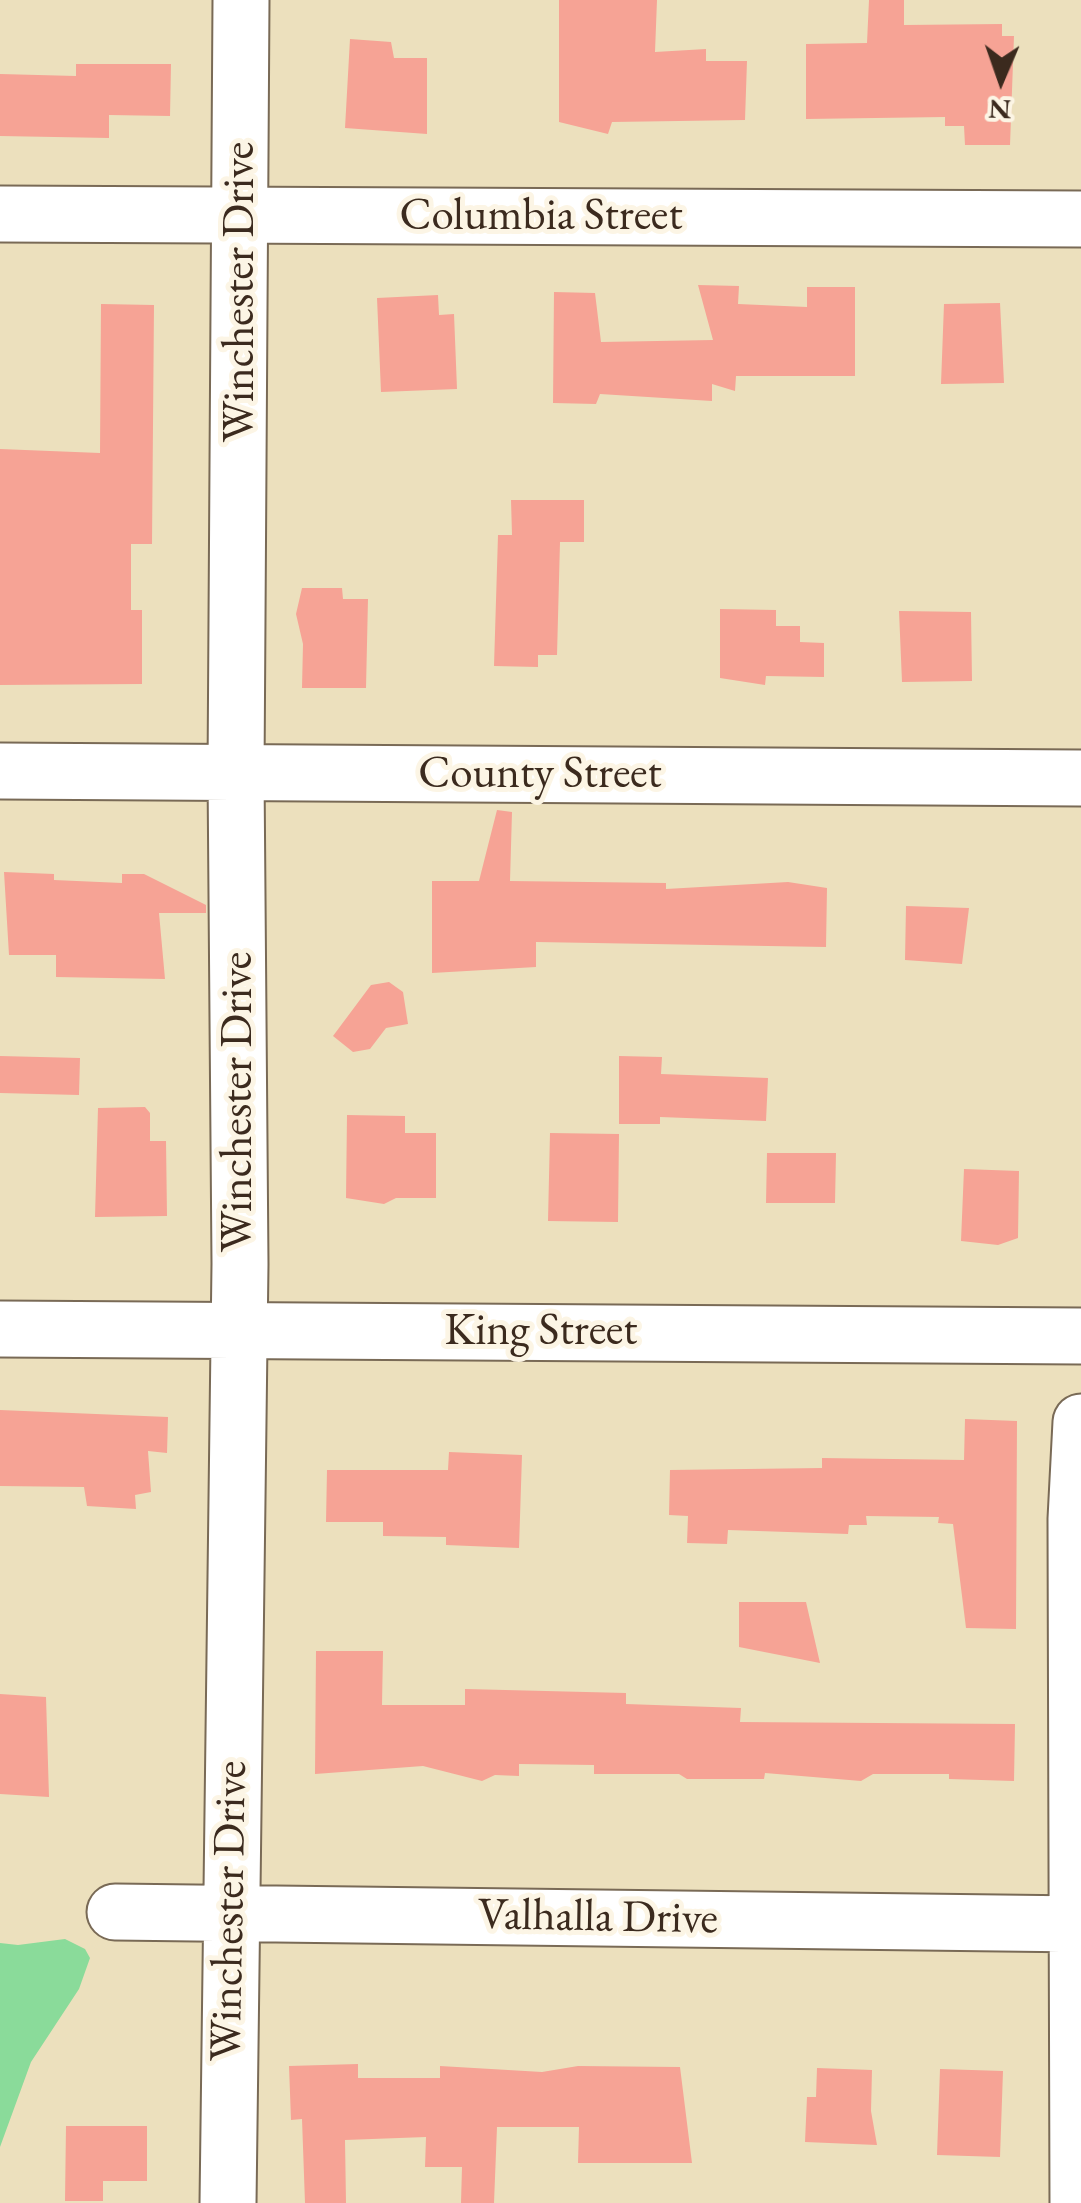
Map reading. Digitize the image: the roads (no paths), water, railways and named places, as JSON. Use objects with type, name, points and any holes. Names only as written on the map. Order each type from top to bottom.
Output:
[{"type":"street","name":"Winchester Drive","points":[[228,2203],[238,1330],[236,773],[241,0]]},
{"type":"street","name":"Columbia Street","points":[[0,214],[1081,220]]},
{"type":"street","name":"County Street","points":[[0,771],[1081,778]]},
{"type":"street","name":"King Street","points":[[0,1329],[1081,1336]]},
{"type":"street","points":[[1078,2203],[1076,1519],[1081,1422]]},
{"type":"street","name":"Valhalla Drive","points":[[114,1912],[1079,1924]]}]
